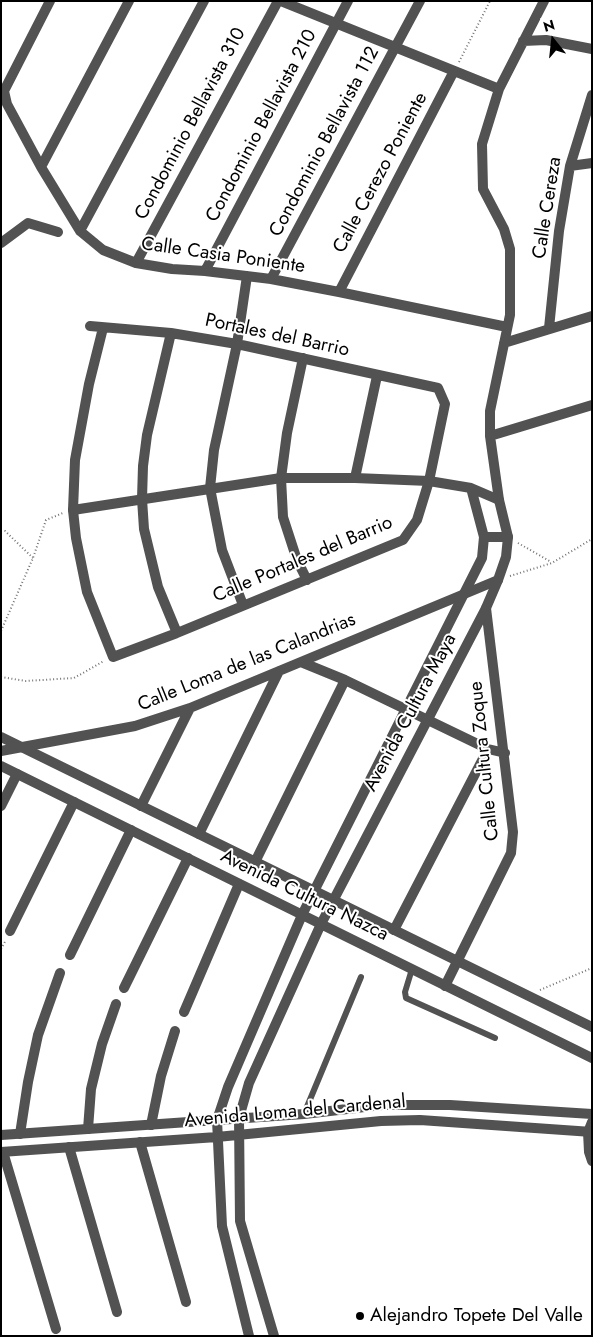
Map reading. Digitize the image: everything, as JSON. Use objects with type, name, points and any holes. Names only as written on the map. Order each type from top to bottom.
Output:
[{"type":"street","name":"Calle Casia Poniente","points":[[50,1],[4,91],[7,104],[41,167],[80,231],[103,250],[136,262],[172,269],[204,270],[271,279],[507,327]]},
{"type":"street","points":[[41,167],[128,1]]},
{"type":"street","points":[[80,231],[204,1]]},
{"type":"street","points":[[279,1],[499,89]]},
{"type":"street","name":"Condominio Bellavista 310","points":[[136,262],[279,1]]},
{"type":"street","name":"Condominio Bellavista 210","points":[[204,270],[348,1]]},
{"type":"street","name":"Condominio Bellavista 112","points":[[271,279],[420,1]]},
{"type":"street","name":"Avenida Cultura Maya","points":[[274,1336],[240,1221],[239,1118],[249,1083],[321,924],[486,608],[506,557],[508,537],[499,500],[490,436],[490,411],[510,315],[510,249],[504,229],[483,189],[482,144],[499,89],[544,1]]},
{"type":"street","points":[[524,41],[546,40],[592,49]]},
{"type":"street","name":"Calle Cerezo Poniente","points":[[339,292],[454,71]]},
{"type":"street","name":"Calle Cereza","points":[[549,328],[559,232],[570,166],[592,94]]},
{"type":"street","points":[[570,166],[592,163]]},
{"type":"street","points":[[1,243],[28,223],[58,232]]},
{"type":"street","points":[[243,606],[222,550],[210,488],[214,450],[237,344],[247,276]]},
{"type":"street","points":[[504,343],[592,316]]},
{"type":"street","name":"Portales del Barrio","points":[[90,326],[171,334],[237,344],[303,358],[377,376],[438,388],[445,404]]},
{"type":"street","points":[[103,328],[89,384],[75,460],[73,510],[76,538],[87,592],[113,657]]},
{"type":"street","points":[[171,334],[147,435],[143,466],[142,499],[144,530],[158,587],[177,633]]},
{"type":"street","points":[[303,358],[287,433],[281,478],[283,517],[297,560],[306,580]]},
{"type":"street","points":[[355,478],[377,376]]},
{"type":"street","name":"Calle Portales del Barrio","points":[[113,657],[177,633],[403,540],[416,520],[429,481],[445,404]]},
{"type":"street","points":[[490,436],[592,405]]},
{"type":"street","points":[[73,510],[281,478],[429,481],[471,488],[499,500]]},
{"type":"street","name":"Avenida Cultura Maya","points":[[249,1336],[222,1226],[217,1137],[218,1120],[228,1087],[302,915],[482,558],[484,537],[471,488]]},
{"type":"street","points":[[484,537],[508,537]]},
{"type":"street","name":"Calle Loma de las Calandrias","points":[[1,751],[135,726],[190,708],[498,580]]},
{"type":"street","name":"Calle Cultura Zoque","points":[[445,986],[511,853],[513,832],[486,608]]},
{"type":"street","points":[[301,662],[345,680],[488,749],[504,753]]},
{"type":"street","points":[[199,834],[279,671]]},
{"type":"street","points":[[256,862],[345,680]]},
{"type":"street","points":[[141,806],[190,708]]},
{"type":"street","name":"Avenida Cultura Nazca","points":[[1,737],[592,1027]]},
{"type":"street","points":[[394,930],[488,749]]},
{"type":"street","name":"Avenida Cultura Nazca","points":[[1,766],[592,1058]]},
{"type":"street","points":[[1,806],[17,774]]},
{"type":"street","points":[[10,931],[74,802]]},
{"type":"street","points":[[70,956],[131,830]]},
{"type":"street","points":[[124,988],[188,858]]},
{"type":"street","points":[[184,1012],[240,884]]},
{"type":"street","points":[[20,1134],[38,1035],[60,973]]},
{"type":"street","points":[[88,1129],[91,1089],[102,1044],[116,1004]]},
{"type":"street","points":[[151,1125],[161,1076],[175,1031]]},
{"type":"street","points":[[381,1121],[382,1105]]},
{"type":"street","name":"Avenida Loma del Cardenal","points":[[1,1135],[304,1114],[382,1105],[450,1105],[592,1114]]},
{"type":"street","points":[[420,1120],[421,1105]]},
{"type":"street","name":"Avenida Loma del Cardenal","points":[[2,1152],[217,1137],[381,1121],[420,1120],[590,1132]]},
{"type":"street","points":[[592,1122],[589,1152],[592,1162]]},
{"type":"street","points":[[140,1142],[186,1302]]},
{"type":"street","points":[[69,1147],[117,1312]]},
{"type":"street","points":[[2,1152],[56,1329]]},
{"type":"lane","points":[[412,969],[405,992],[406,998],[495,1038]]},
{"type":"lane","points":[[304,1114],[361,976]]},
{"type":"path","points":[[454,71],[490,1]]},
{"type":"path","points":[[1,631],[33,558],[46,520],[73,510]]},
{"type":"path","points":[[1,531],[5,531],[33,558]]},
{"type":"path","points":[[508,537],[552,563]]},
{"type":"path","points":[[498,580],[552,563],[592,539]]},
{"type":"path","points":[[1,677],[26,681],[74,678],[113,657]]},
{"type":"path","points":[[526,995],[592,968]]},
{"type":"place","name":"Alejandro Topete Del Valle","points":[[360,1316]]}]
